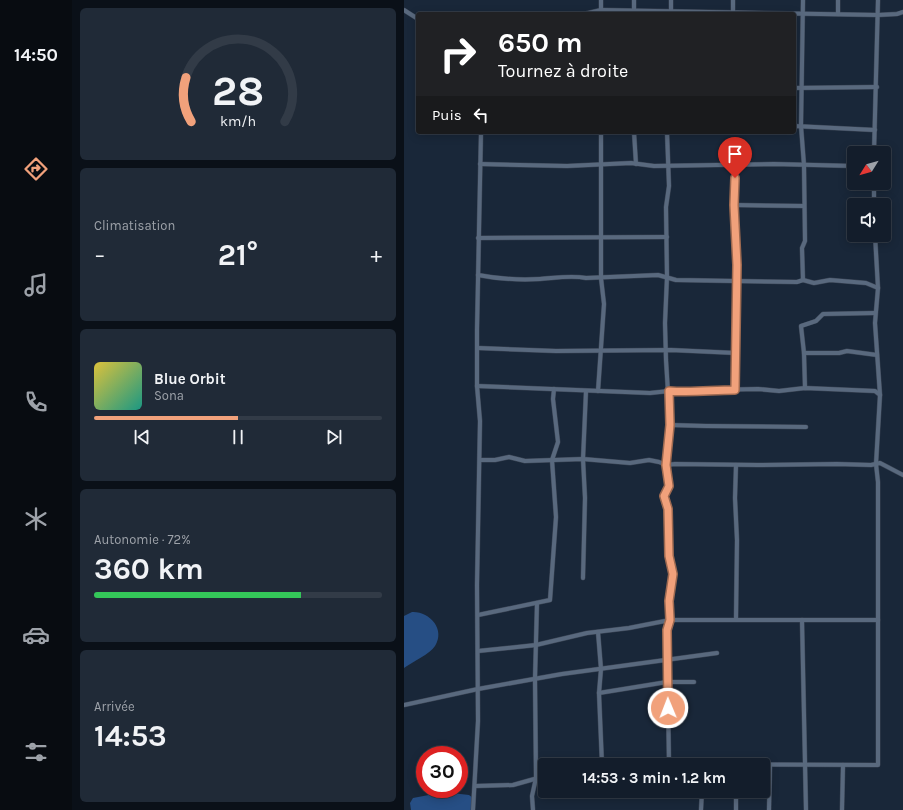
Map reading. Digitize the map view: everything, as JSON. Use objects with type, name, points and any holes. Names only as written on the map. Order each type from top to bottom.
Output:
[{"type":"street","points":[[601,0],[601,12],[671,12],[672,0]]},
{"type":"street","points":[[634,0],[634,12]]},
{"type":"street","points":[[733,0],[733,12]]},
{"type":"street","points":[[803,0],[802,126],[805,241],[802,248],[803,280]]},
{"type":"street","points":[[838,0],[838,14]]},
{"type":"street","points":[[874,146],[878,0]]},
{"type":"street","points":[[404,10],[416,18]]},
{"type":"street","points":[[796,13],[878,15],[903,12]]},
{"type":"street","points":[[796,88],[876,87]]},
{"type":"street","points":[[796,126],[875,130]]},
{"type":"street","points":[[473,810],[478,721],[480,421],[477,386],[478,238],[481,134]]},
{"type":"street","points":[[598,391],[604,304],[601,278],[600,238],[601,134]]},
{"type":"street","points":[[634,134],[636,164]]},
{"type":"street","points":[[667,134],[669,186],[666,207],[667,277],[665,351],[669,391],[670,425],[666,465],[669,486],[664,496],[668,509],[669,556],[673,574],[669,601],[670,620],[667,630],[669,758]]},
{"type":"street","points":[[480,164],[567,166],[600,164],[636,164],[654,166],[847,166]]},
{"type":"street","points":[[735,165],[734,205],[737,265],[735,390]]},
{"type":"street","points":[[734,205],[804,206]]},
{"type":"street","points":[[478,238],[667,237]]},
{"type":"street","points":[[770,765],[878,765],[878,482],[876,464],[880,395],[875,313],[878,288],[875,242]]},
{"type":"street","points":[[478,275],[538,279],[576,276],[601,278],[658,275],[676,280],[797,282],[803,280],[814,283],[830,280],[866,283],[878,288]]},
{"type":"street","points":[[805,388],[804,353],[801,326],[816,321],[823,314],[875,313]]},
{"type":"street","points":[[478,348],[601,351],[671,350],[736,353]]},
{"type":"street","points":[[804,353],[839,353],[847,351],[878,355]]},
{"type":"street","points":[[477,386],[650,393],[669,391],[688,393],[711,390],[758,389],[779,391],[805,388],[875,391],[880,395]]},
{"type":"street","points":[[478,615],[550,600],[556,518],[552,460],[558,442],[553,399],[554,390]]},
{"type":"street","points":[[583,578],[585,498],[583,459],[586,391]]},
{"type":"street","points":[[670,425],[806,427]]},
{"type":"street","points":[[480,460],[509,458],[525,461],[583,459],[630,463],[649,460],[666,465],[871,465],[880,463],[903,475]]},
{"type":"street","points":[[736,465],[736,619]]},
{"type":"street","points":[[533,810],[532,796],[536,778],[534,679],[538,603]]},
{"type":"street","points":[[478,651],[536,645],[598,632],[670,620],[878,620]]},
{"type":"street","points":[[802,620],[806,810]]},
{"type":"street","points":[[598,632],[601,669],[599,693],[602,758]]},
{"type":"street","points":[[404,705],[534,679],[717,653]]},
{"type":"street","points":[[599,693],[667,682],[694,682]]},
{"type":"street","points":[[842,810],[843,765]]},
{"type":"street","points":[[475,786],[513,785],[536,778]]},
{"type":"street","points":[[701,810],[702,798]]},
{"type":"street","points":[[736,798],[736,810]]},
{"type":"street","points":[[769,798],[769,810]]},
{"type":"shaded area","points":[[412,612],[424,614],[434,622],[437,628],[438,640],[433,649],[404,668],[404,616]]},
{"type":"shaded area","points":[[469,795],[473,798],[472,810],[411,810],[410,803],[413,798],[468,798]]},
{"type":"route","points":[[668,708],[667,630],[670,620],[669,601],[673,574],[669,556],[668,509],[664,496],[669,486],[666,465],[670,425],[669,391],[688,393],[711,390],[735,390],[737,265],[734,205],[735,178]]}]
